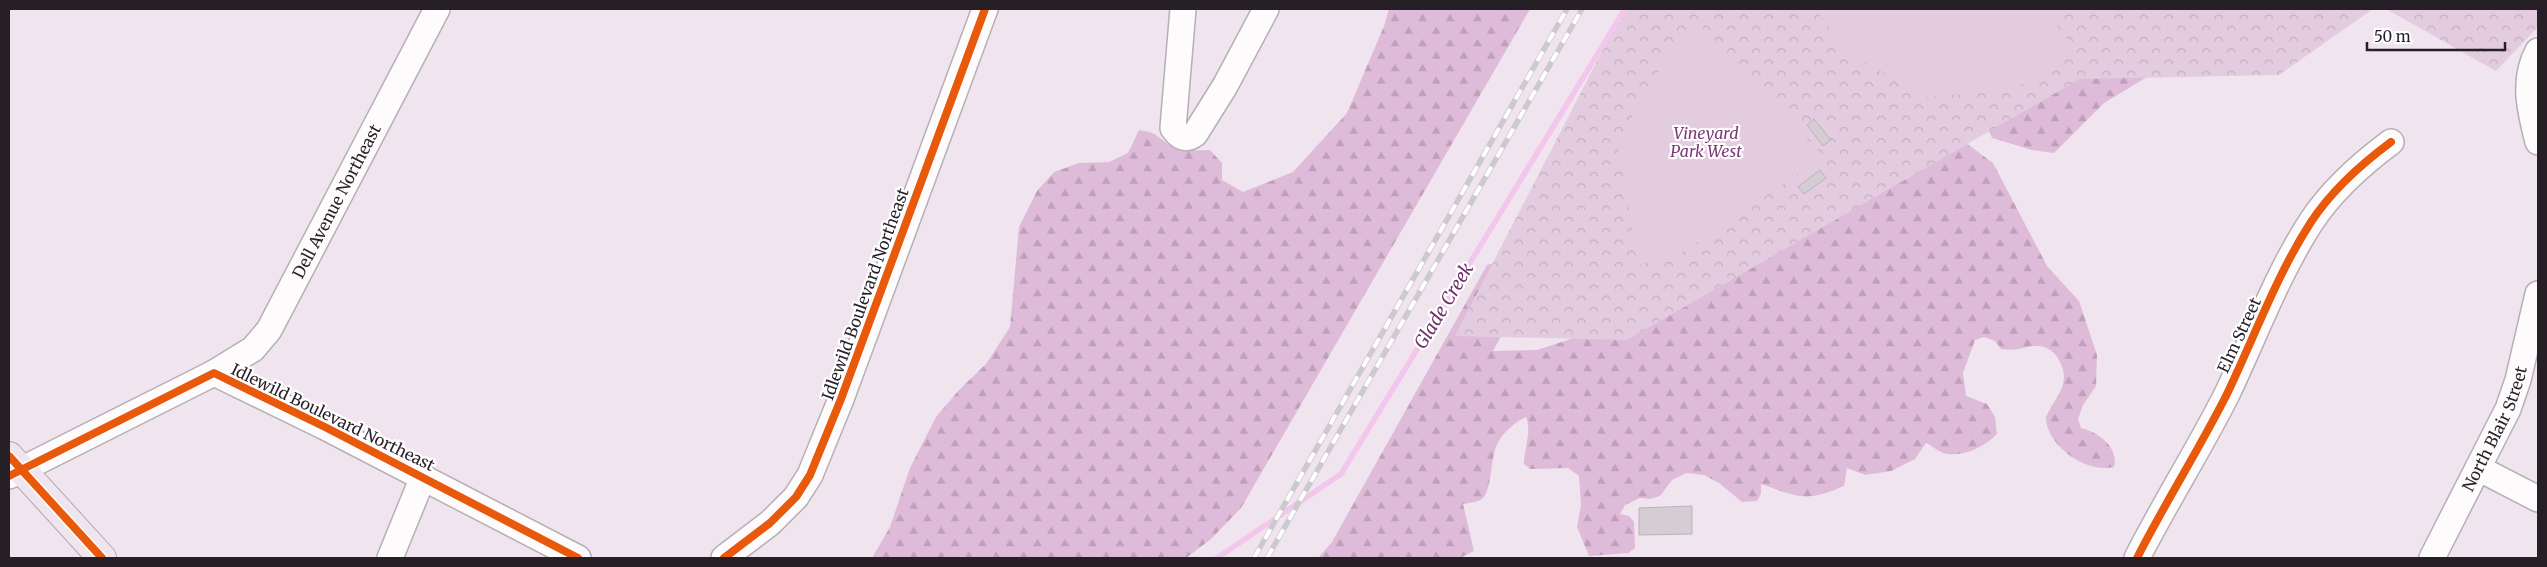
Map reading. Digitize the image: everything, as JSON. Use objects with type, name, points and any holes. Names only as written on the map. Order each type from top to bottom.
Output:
[{"type":"main road","points":[[13,467],[102,558]]},
{"type":"street","name":"Dell Avenue Northeast","points":[[214,373],[253,349],[270,330],[437,9]]},
{"type":"street","name":"Idlewild Boulevard Northeast","points":[[724,558],[770,522],[796,497],[810,475],[841,399],[986,9]]},
{"type":"street","points":[[1183,9],[1173,128],[1177,134],[1190,138],[1204,120],[1225,86],[1266,9]]},
{"type":"street","points":[[2538,51],[2529,73],[2529,108],[2538,142]]},
{"type":"street","name":"Elm Street","points":[[2137,558],[2226,396],[2293,253],[2312,221],[2351,176],[2391,142]]},
{"type":"street","name":"North Blair Street","points":[[2432,558],[2508,409],[2518,380],[2538,294]]},
{"type":"street","name":"Idlewild Boulevard Northeast","points":[[13,467],[214,373],[423,477],[578,558]]},
{"type":"street","points":[[2478,468],[2538,499]]},
{"type":"street","points":[[390,558],[423,477]]},
{"type":"green space","points":[[1389,9],[1530,9],[1241,508],[1211,539],[1186,558],[872,558],[890,527],[910,468],[936,417],[959,390],[986,364],[1010,327],[1019,227],[1037,191],[1054,172],[1079,163],[1109,162],[1128,153],[1139,130],[1154,134],[1179,149],[1210,150],[1222,163],[1222,180],[1243,192],[1293,172],[1347,113],[1384,26]]},
{"type":"green space","name":"Vineyard Park West","points":[[1624,9],[2373,9],[2279,75],[2080,79],[1627,340],[1455,336]]},
{"type":"green space","points":[[1817,9],[2044,9],[2074,48],[2015,89],[1928,97],[1851,55]]},
{"type":"green space","points":[[2386,9],[2538,9],[2538,27],[2496,71]]},
{"type":"green space","points":[[1698,23],[1824,157],[1678,255],[1639,265],[1617,142],[1673,48]]},
{"type":"green space","points":[[2072,67],[2157,71],[2104,103],[2054,153],[2032,150],[1992,138],[1985,121]]},
{"type":"green space","points":[[1962,140],[1993,163],[2047,266],[2079,301],[2097,355],[2096,386],[2083,405],[2078,419],[2081,428],[2094,433],[2110,447],[2115,460],[2114,467],[2103,468],[2081,462],[2070,456],[2053,438],[2048,428],[2046,417],[2062,388],[2064,374],[2062,366],[2053,353],[2041,346],[2030,346],[2012,350],[2001,349],[1995,341],[1984,337],[1975,340],[1963,373],[1966,396],[1987,404],[1995,417],[1997,434],[1980,447],[1968,452],[1947,454],[1926,443],[1915,459],[1891,471],[1865,475],[1847,468],[1844,486],[1820,495],[1811,496],[1794,495],[1761,484],[1761,494],[1757,501],[1742,502],[1719,483],[1704,475],[1686,473],[1672,480],[1660,496],[1650,499],[1640,498],[1625,505],[1620,514],[1629,516],[1634,522],[1635,548],[1628,553],[1589,556],[1577,527],[1581,505],[1579,476],[1568,468],[1530,469],[1524,464],[1528,434],[1526,417],[1507,430],[1497,445],[1485,495],[1480,500],[1463,504],[1474,551],[1460,558],[1318,558],[1332,542],[1487,265],[1508,259],[1528,287],[1493,351],[1537,350],[1639,317]]},
{"type":"building","points":[[1814,119],[1831,140],[1823,146],[1807,125]]},
{"type":"building","points":[[1820,170],[1826,178],[1804,194],[1798,187]]},
{"type":"building","points":[[1692,506],[1692,534],[1639,535],[1639,508]]},
{"type":"waterway","name":"Glade Creek","points":[[1217,558],[1341,474],[1625,9]]},
{"type":"railway","points":[[1254,558],[1567,9]]},
{"type":"railway","points":[[1267,558],[1582,9]]},
{"type":"cycle path","points":[[724,558],[770,523],[796,497],[810,475],[841,399],[985,9]]},
{"type":"cycle path","points":[[2137,558],[2226,396],[2276,285],[2298,243],[2328,199],[2347,179],[2391,142]]},
{"type":"cycle path","points":[[9,476],[214,373],[325,427],[578,558]]},
{"type":"cycle path","points":[[9,456],[102,558]]}]
